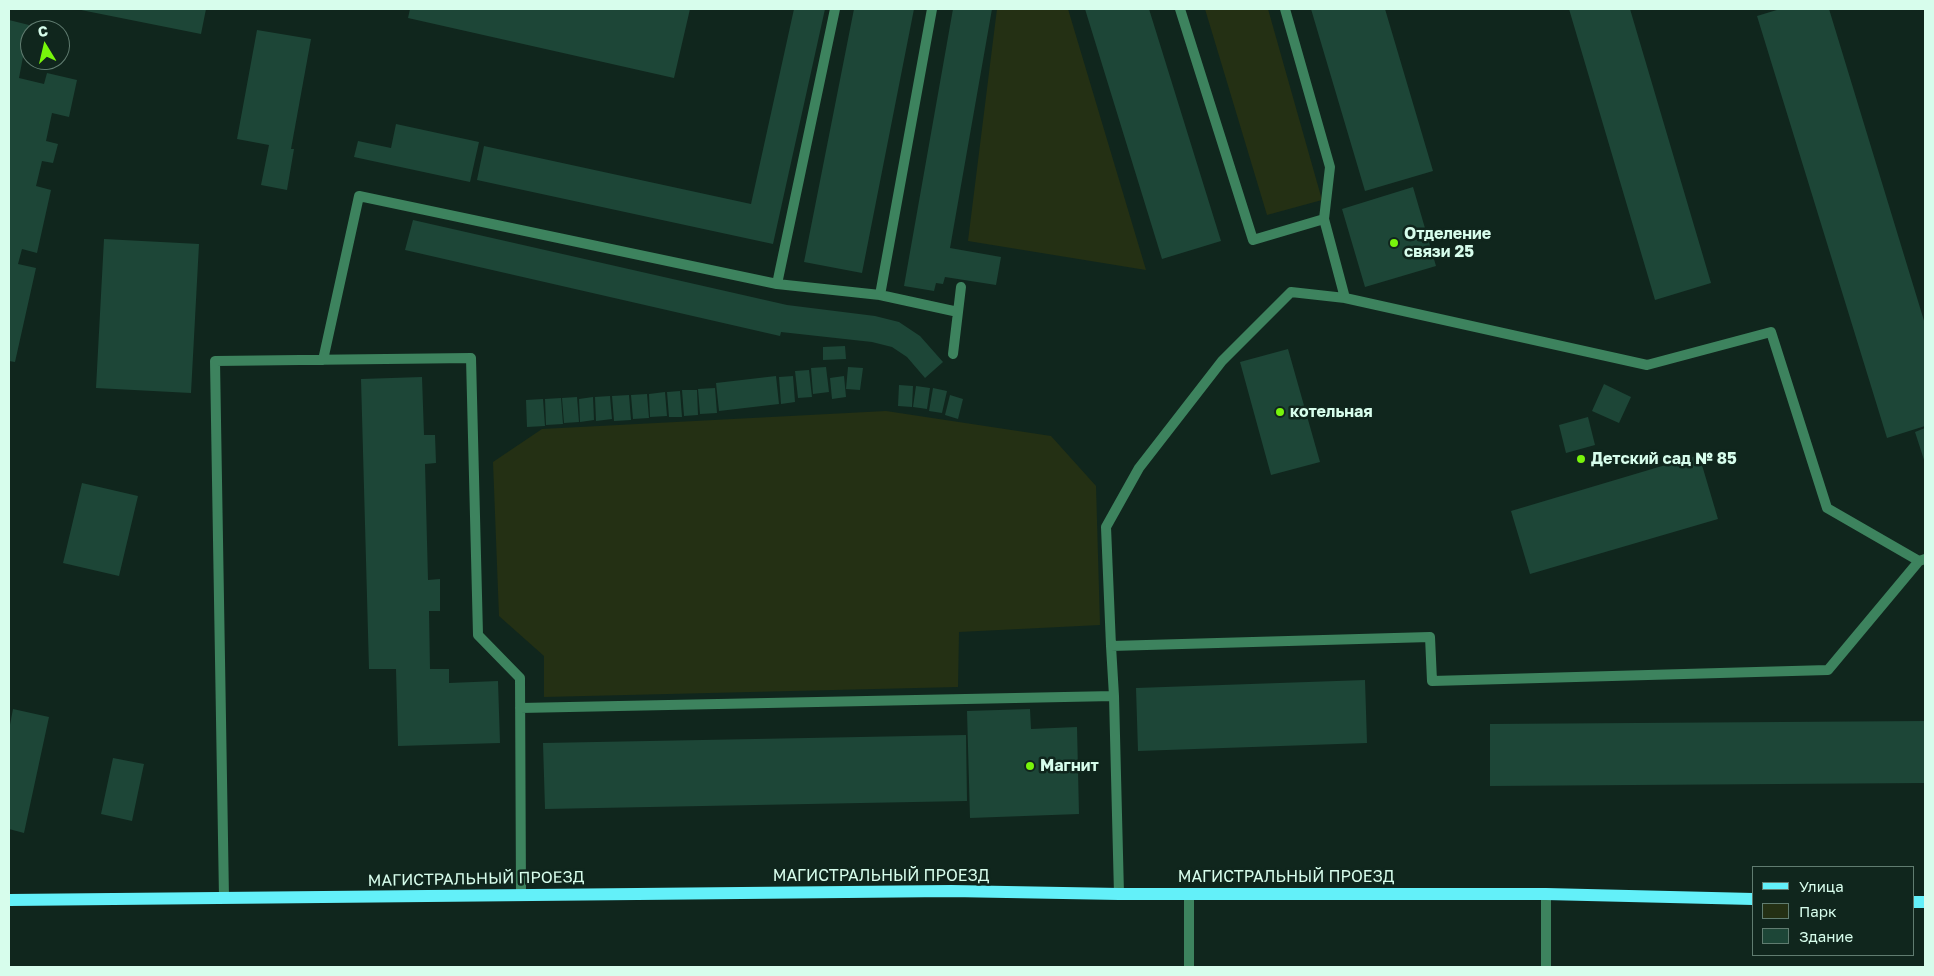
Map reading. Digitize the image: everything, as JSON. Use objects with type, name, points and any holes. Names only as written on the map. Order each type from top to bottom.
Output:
[{"type":"main road","name":"МАГИСТРАЛЬНЫЙ ПРОЕЗД","points":[[9,900],[951,890],[1119,894],[1546,894],[1752,899]]},
{"type":"street","points":[[777,284],[835,9]]},
{"type":"street","points":[[880,295],[932,9]]},
{"type":"street","points":[[1180,9],[1253,240],[1324,219]]},
{"type":"street","points":[[1285,9],[1330,167],[1324,219],[1345,298]]},
{"type":"street","points":[[323,360],[359,196],[777,284],[880,295],[958,312]]},
{"type":"street","points":[[953,354],[961,287]]},
{"type":"street","points":[[1111,646],[1430,637],[1432,681],[1828,670],[1922,560],[1827,508],[1770,332],[1647,365],[1345,298],[1291,292],[1222,361],[1139,468],[1106,527],[1111,646],[1114,696],[1119,894]]},
{"type":"street","points":[[224,898],[215,361],[472,358],[478,635],[520,678],[521,895]]},
{"type":"street","points":[[520,708],[1114,696]]},
{"type":"street","points":[[1189,893],[1189,967]]},
{"type":"street","points":[[1546,894],[1546,967]]},
{"type":"green space","points":[[997,9],[1068,9],[1146,270],[968,241]]},
{"type":"green space","points":[[1205,9],[1268,9],[1322,200],[1267,215]]},
{"type":"green space","points":[[886,411],[1051,436],[1096,486],[1100,625],[959,632],[958,687],[544,697],[544,656],[499,616],[493,462],[542,429]]},
{"type":"building","points":[[76,9],[206,9],[201,34]]},
{"type":"building","points":[[410,9],[690,9],[674,78],[408,18]]},
{"type":"building","points":[[794,9],[825,9],[773,244],[477,180],[484,146],[751,204]]},
{"type":"building","points":[[854,9],[914,9],[862,273],[804,262]]},
{"type":"building","points":[[953,9],[992,9],[950,248],[1001,257],[996,285],[945,277],[943,284],[936,283],[934,291],[904,286]]},
{"type":"building","points":[[1085,9],[1149,9],[1221,241],[1162,259]]},
{"type":"building","points":[[1311,9],[1385,9],[1433,171],[1365,191]]},
{"type":"building","points":[[1569,9],[1630,9],[1711,283],[1655,300]]},
{"type":"building","points":[[1780,9],[1829,9],[1925,324],[1925,426],[1887,438],[1757,16]]},
{"type":"building","points":[[9,20],[20,23],[19,78],[44,84],[47,73],[77,80],[69,117],[52,113],[46,141],[58,144],[53,163],[42,161],[36,186],[51,190],[37,253],[22,249],[18,264],[36,268],[15,362],[9,361]]},
{"type":"building","points":[[257,30],[311,39],[291,149],[294,149],[287,190],[261,185],[269,145],[237,139]]},
{"type":"building","points":[[396,124],[479,142],[470,182],[354,157],[358,141],[391,148]]},
{"type":"building","points":[[1413,187],[1436,266],[1365,287],[1342,209]]},
{"type":"building","points":[[413,220],[787,305],[875,316],[899,322],[920,336],[943,362],[925,378],[907,357],[892,347],[872,342],[781,332],[780,336],[405,250]]},
{"type":"building","points":[[104,239],[199,244],[191,393],[96,388]]},
{"type":"building","points":[[845,346],[846,359],[823,360],[823,347]]},
{"type":"building","name":"котельная","points":[[1288,349],[1320,462],[1271,475],[1240,362]]},
{"type":"building","points":[[826,367],[829,392],[813,394],[811,368]]},
{"type":"building","points":[[848,367],[863,368],[860,390],[846,389]]},
{"type":"building","points":[[809,370],[812,397],[798,398],[795,371]]},
{"type":"building","points":[[776,376],[779,404],[719,411],[716,383]]},
{"type":"building","points":[[793,376],[795,402],[781,404],[779,377]]},
{"type":"building","points":[[844,376],[846,397],[832,399],[830,378]]},
{"type":"building","points":[[422,377],[424,435],[435,435],[436,463],[425,464],[428,580],[440,579],[440,611],[429,611],[430,669],[449,669],[449,683],[498,681],[500,743],[398,746],[396,669],[369,669],[361,379]]},
{"type":"building","points":[[1604,384],[1631,397],[1619,423],[1592,411]]},
{"type":"building","points":[[899,385],[913,386],[912,407],[898,406]]},
{"type":"building","points":[[916,386],[930,388],[927,409],[913,407]]},
{"type":"building","points":[[715,388],[717,413],[700,414],[698,389]]},
{"type":"building","points":[[933,388],[947,391],[942,413],[929,411]]},
{"type":"building","points":[[682,390],[697,390],[698,415],[684,416]]},
{"type":"building","points":[[680,391],[682,417],[669,417],[667,392]]},
{"type":"building","points":[[665,392],[667,416],[650,417],[649,394]]},
{"type":"building","points":[[647,394],[649,418],[633,419],[631,395]]},
{"type":"building","points":[[629,395],[631,420],[614,421],[612,396]]},
{"type":"building","points":[[950,395],[963,399],[958,419],[945,415]]},
{"type":"building","points":[[610,396],[612,419],[596,421],[595,397]]},
{"type":"building","points":[[577,397],[579,422],[564,423],[562,398]]},
{"type":"building","points":[[593,397],[594,420],[580,422],[579,399]]},
{"type":"building","points":[[561,398],[563,424],[546,425],[545,399]]},
{"type":"building","points":[[543,399],[545,426],[527,427],[526,400]]},
{"type":"building","points":[[1588,417],[1595,445],[1566,453],[1559,425]]},
{"type":"building","points":[[1925,428],[1925,463],[1915,432]]},
{"type":"building","points":[[1699,455],[1718,519],[1530,574],[1511,511]]},
{"type":"building","points":[[82,483],[138,496],[119,576],[63,563]]},
{"type":"building","points":[[1365,680],[1367,743],[1138,751],[1136,688]]},
{"type":"building","points":[[13,709],[49,717],[24,833],[9,829],[9,730]]},
{"type":"building","points":[[1030,709],[1031,729],[1077,727],[1079,814],[970,818],[967,711]]},
{"type":"building","points":[[1925,721],[1925,783],[1490,786],[1490,724]]},
{"type":"building","points":[[966,735],[967,801],[545,809],[543,743]]},
{"type":"building","points":[[113,758],[144,764],[132,821],[101,814]]},
{"type":"place","name":"Отделение связи 25","points":[[1394,243]]},
{"type":"place","name":"котельная","points":[[1280,412]]},
{"type":"place","name":"Детский сад № 85","points":[[1581,459]]},
{"type":"place","name":"Магнит","points":[[1030,766]]}]
